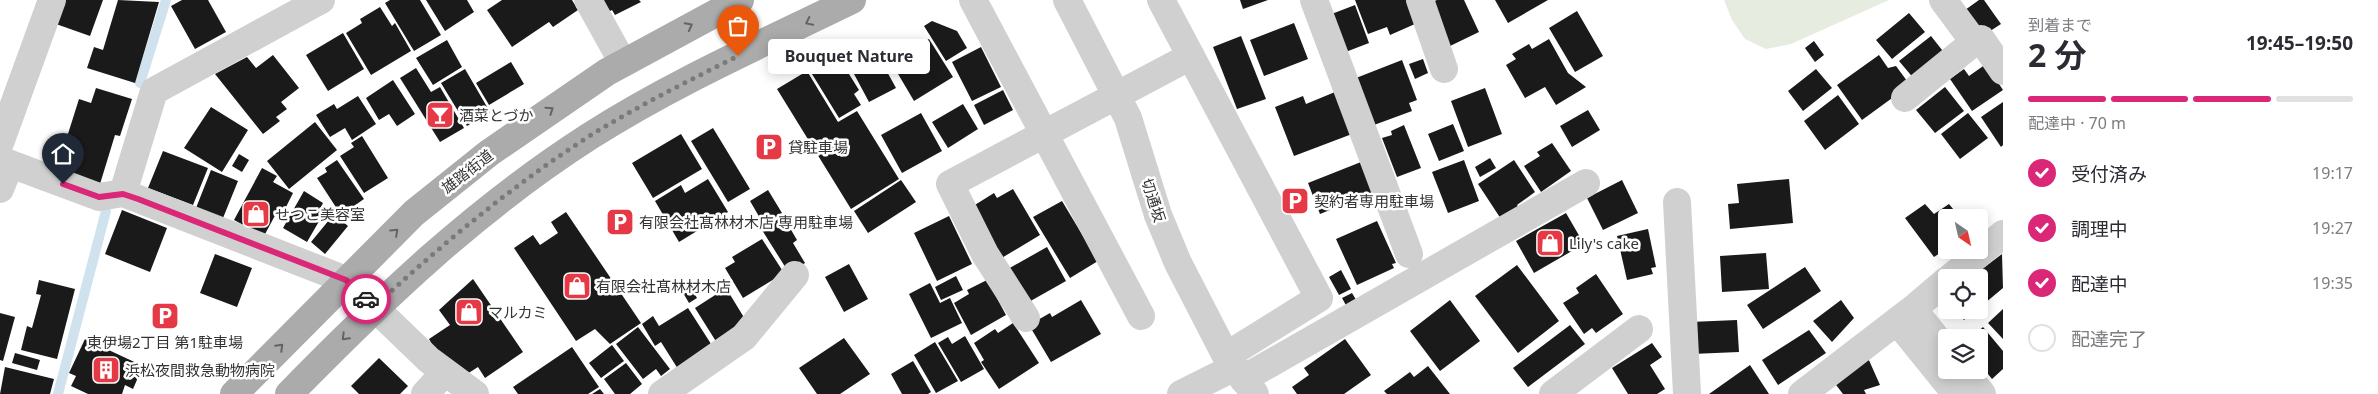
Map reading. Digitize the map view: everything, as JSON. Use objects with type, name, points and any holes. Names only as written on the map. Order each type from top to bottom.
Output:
[{"type":"main road","name":"雄踏街道","points":[[234,394],[414,213],[489,153],[551,109],[623,63],[740,0]]},
{"type":"main road","points":[[289,394],[374,307],[478,216],[592,135],[672,89],[852,0]]},
{"type":"street","points":[[0,189],[3,156],[52,0]]},
{"type":"street","points":[[123,194],[154,91],[321,0]]},
{"type":"street","points":[[588,0],[623,63]]},
{"type":"street","points":[[973,0],[1141,316]]},
{"type":"street","name":"切通坂","points":[[1067,0],[1117,95],[1137,142],[1158,216],[1189,286],[1240,374]]},
{"type":"street","points":[[1161,0],[1319,298],[1240,374]]},
{"type":"street","points":[[1314,0],[1364,128],[1409,254]]},
{"type":"street","points":[[1420,0],[1444,69]]},
{"type":"street","points":[[1942,0],[1974,42]]},
{"type":"street","points":[[1905,98],[1974,42],[1981,39],[2003,71]]},
{"type":"street","points":[[1026,318],[985,254],[950,184],[1191,56]]},
{"type":"street","points":[[3,156],[99,197],[123,194],[346,280],[429,360],[475,394]]},
{"type":"street","points":[[1181,394],[1240,374],[1586,183]]},
{"type":"street","points":[[1677,202],[1687,394]]},
{"type":"street","points":[[1961,269],[2003,234]]},
{"type":"street","points":[[662,394],[744,337],[795,275]]},
{"type":"street","points":[[1802,394],[1938,288]]},
{"type":"street","points":[[1905,315],[1938,343]]},
{"type":"street","points":[[1905,315],[1956,394]]},
{"type":"street","points":[[1553,394],[1638,329]]},
{"type":"street","points":[[425,394],[444,372]]},
{"type":"street","points":[[1970,379],[1982,394]]},
{"type":"shaded area","points":[[1724,0],[1889,0],[1791,44],[1766,49],[1745,39],[1732,20]]},
{"type":"building","points":[[65,0],[103,0],[90,36],[56,24]]},
{"type":"building","points":[[118,0],[159,2],[135,83],[87,68],[94,47],[103,50]]},
{"type":"building","points":[[182,0],[208,0],[226,32],[195,49],[171,6]]},
{"type":"building","points":[[390,0],[420,0],[441,35],[414,51],[385,3]]},
{"type":"building","points":[[426,0],[467,0],[474,12],[445,31]]},
{"type":"building","points":[[502,0],[572,0],[578,10],[553,27],[549,22],[512,47],[487,10]]},
{"type":"building","points":[[597,0],[639,0],[641,2],[615,15],[612,10],[604,14]]},
{"type":"building","points":[[1240,0],[1268,0],[1243,9]]},
{"type":"building","points":[[1355,0],[1406,0],[1415,24],[1390,35],[1387,27],[1368,34]]},
{"type":"building","points":[[1437,0],[1464,0],[1479,32],[1450,46],[1430,3]]},
{"type":"building","points":[[1495,0],[1548,0],[1508,23]]},
{"type":"building","points":[[1979,0],[1984,0],[2001,24],[1984,35],[1965,10]]},
{"type":"building","points":[[1355,5],[1369,43],[1343,53],[1329,15]]},
{"type":"building","points":[[380,7],[392,26],[395,23],[411,51],[371,75],[346,33],[362,23],[360,19]]},
{"type":"building","points":[[1577,11],[1603,56],[1575,72],[1549,28]]},
{"type":"building","points":[[1909,13],[1925,32],[1892,59],[1876,40]]},
{"type":"building","points":[[932,21],[957,31],[967,48],[946,61],[924,26]]},
{"type":"building","points":[[1294,23],[1308,59],[1264,76],[1250,40]]},
{"type":"building","points":[[343,33],[364,69],[328,91],[306,55]]},
{"type":"building","points":[[1241,36],[1266,99],[1237,109],[1213,47]]},
{"type":"building","points":[[1931,36],[1946,55],[1915,80],[1899,61]]},
{"type":"building","points":[[929,39],[953,77],[914,101],[891,62]]},
{"type":"building","points":[[1549,39],[1568,73],[1586,87],[1556,105],[1545,87],[1525,98],[1506,65],[1516,59],[1512,54],[1529,44],[1532,49]]},
{"type":"building","points":[[447,40],[462,67],[433,85],[416,58]]},
{"type":"building","points":[[1814,41],[1824,55],[1815,62],[1805,48]]},
{"type":"building","points":[[981,47],[1001,87],[972,101],[952,62]]},
{"type":"building","points":[[273,55],[299,88],[281,102],[287,109],[276,117],[280,121],[263,134],[215,74],[247,57],[256,68]]},
{"type":"building","points":[[1879,55],[1888,68],[1896,66],[1910,85],[1862,120],[1837,85]]},
{"type":"building","points":[[839,58],[859,90],[854,94],[861,105],[839,118],[812,74]]},
{"type":"building","points":[[880,59],[896,88],[869,102],[854,74]]},
{"type":"building","points":[[1423,59],[1428,73],[1415,79],[1409,64]]},
{"type":"building","points":[[1402,60],[1417,100],[1409,103],[1412,111],[1374,125],[1356,78]]},
{"type":"building","points":[[511,62],[524,84],[489,105],[476,83]]},
{"type":"building","points":[[1986,64],[2003,90],[1972,111],[1950,79],[1964,69],[1969,76]]},
{"type":"building","points":[[416,68],[431,92],[440,87],[464,128],[440,142],[400,78]]},
{"type":"building","points":[[465,69],[490,112],[467,126],[441,83]]},
{"type":"building","points":[[1816,69],[1832,88],[1803,111],[1788,91]]},
{"type":"building","points":[[807,71],[838,122],[857,111],[899,179],[851,209],[777,89]]},
{"type":"building","points":[[393,80],[415,114],[397,126],[389,114],[379,120],[366,98]]},
{"type":"building","points":[[1945,87],[1964,111],[1935,133],[1916,110]]},
{"type":"building","points":[[96,88],[132,99],[120,136],[115,135],[100,184],[45,167],[56,134],[67,137],[79,99],[91,103]]},
{"type":"building","points":[[1485,88],[1502,134],[1468,147],[1451,101]]},
{"type":"building","points":[[1003,90],[1013,110],[984,125],[974,105]]},
{"type":"building","points":[[1335,92],[1352,134],[1294,156],[1275,107],[1303,96],[1306,104]]},
{"type":"building","points":[[1838,95],[1859,124],[1825,150],[1804,121]]},
{"type":"building","points":[[358,96],[376,124],[352,140],[345,128],[330,137],[316,115],[334,104],[337,109]]},
{"type":"building","points":[[2003,102],[2003,145],[2001,147],[1981,117]]},
{"type":"building","points":[[963,104],[978,129],[948,148],[932,122]]},
{"type":"building","points":[[211,107],[248,130],[222,172],[184,148]]},
{"type":"building","points":[[1588,110],[1600,130],[1572,147],[1560,126]]},
{"type":"building","points":[[921,113],[942,151],[902,173],[881,135]]},
{"type":"building","points":[[1968,113],[1988,138],[1960,159],[1941,134]]},
{"type":"building","points":[[315,122],[337,150],[289,189],[267,161]]},
{"type":"building","points":[[1453,124],[1464,151],[1439,161],[1428,134]]},
{"type":"building","points":[[1404,125],[1421,168],[1397,177],[1382,138],[1392,135],[1391,131]]},
{"type":"building","points":[[713,128],[750,189],[728,202],[691,141]]},
{"type":"building","points":[[681,134],[702,169],[653,198],[632,163]]},
{"type":"building","points":[[362,136],[388,178],[364,193],[340,156],[354,147],[351,143]]},
{"type":"building","points":[[1552,143],[1571,171],[1541,192],[1524,166],[1540,156],[1537,152]]},
{"type":"building","points":[[163,151],[208,168],[193,205],[148,188]]},
{"type":"building","points":[[239,154],[249,160],[242,172],[232,166]]},
{"type":"building","points":[[1490,158],[1496,168],[1480,177],[1475,167]]},
{"type":"building","points":[[337,160],[364,199],[341,215],[317,178],[327,172],[325,168]]},
{"type":"building","points":[[1464,160],[1479,201],[1448,213],[1432,172]]},
{"type":"building","points":[[1514,160],[1535,192],[1517,205],[1519,208],[1501,219],[1478,184]]},
{"type":"building","points":[[1361,162],[1372,193],[1320,214],[1308,183]]},
{"type":"building","points":[[262,168],[277,176],[273,182],[293,193],[284,211],[279,208],[264,236],[234,220]]},
{"type":"building","points":[[211,170],[238,181],[223,218],[196,208]]},
{"type":"building","points":[[708,179],[728,212],[679,242],[655,201],[681,185],[685,193]]},
{"type":"building","points":[[1789,179],[1793,223],[1730,229],[1728,204],[1739,203],[1737,184]]},
{"type":"building","points":[[901,180],[916,202],[868,233],[854,211]]},
{"type":"building","points":[[1622,180],[1638,213],[1603,230],[1587,198]]},
{"type":"building","points":[[1013,189],[1040,235],[1000,259],[970,208],[994,193],[997,198]]},
{"type":"building","points":[[768,190],[782,213],[764,225],[750,201]]},
{"type":"building","points":[[304,191],[323,203],[320,209],[325,211],[307,242],[283,228]]},
{"type":"building","points":[[1062,201],[1098,261],[1070,278],[1033,217]]},
{"type":"building","points":[[1925,204],[1934,214],[1938,211],[1938,254],[1934,257],[1905,218]]},
{"type":"building","points":[[1949,204],[1953,209],[1942,209]]},
{"type":"building","points":[[122,210],[167,228],[150,272],[105,254]]},
{"type":"building","name":"有限会社髙林材木店","points":[[566,212],[641,323],[610,344],[595,329],[576,341],[514,248],[533,235],[540,245],[558,233],[551,222]]},
{"type":"building","points":[[1566,213],[1584,244],[1534,273],[1516,241]]},
{"type":"building","points":[[334,214],[348,226],[325,254],[311,242]]},
{"type":"building","points":[[783,216],[797,240],[793,243],[805,263],[789,273],[762,230]]},
{"type":"building","points":[[949,216],[972,264],[937,281],[914,233]]},
{"type":"building","points":[[1377,221],[1396,263],[1392,264],[1394,268],[1357,285],[1336,239]]},
{"type":"building","points":[[1648,229],[1656,267],[1651,268],[1653,274],[1627,280],[1617,236]]},
{"type":"building","points":[[762,239],[784,273],[743,298],[725,268],[735,262],[732,257]]},
{"type":"building","points":[[1047,247],[1066,281],[1027,303],[1008,269]]},
{"type":"building","points":[[1766,253],[1769,289],[1722,292],[1720,256]]},
{"type":"building","points":[[215,254],[252,268],[237,307],[200,293]]},
{"type":"building","points":[[2002,254],[2003,288],[1988,300],[1988,269],[1982,269]]},
{"type":"building","points":[[849,264],[868,299],[844,312],[825,277]]},
{"type":"building","points":[[1517,265],[1559,321],[1518,353],[1475,296]]},
{"type":"building","points":[[1805,267],[1821,291],[1763,329],[1747,305]]},
{"type":"building","points":[[1341,270],[1351,289],[1339,295],[1329,277]]},
{"type":"building","points":[[1596,274],[1623,314],[1596,333],[1592,328],[1584,334],[1563,303],[1579,293],[1576,288]]},
{"type":"building","points":[[956,276],[963,290],[941,300],[935,287]]},
{"type":"building","points":[[473,279],[523,352],[485,378],[478,367],[467,374],[434,348],[429,339],[450,325],[439,310]]},
{"type":"building","points":[[39,280],[75,289],[57,359],[21,350],[27,326],[32,328],[41,295],[36,294]]},
{"type":"building","points":[[987,280],[1006,315],[971,335],[954,303],[969,294],[967,290]]},
{"type":"building","points":[[930,283],[940,303],[950,298],[962,323],[931,338],[909,294]]},
{"type":"building","points":[[690,286],[697,298],[689,303],[682,291]]},
{"type":"building","points":[[726,288],[748,324],[717,343],[695,308]]},
{"type":"building","points":[[1352,293],[1358,303],[1348,309],[1342,298]]},
{"type":"building","points":[[1081,300],[1101,334],[1051,362],[1029,325],[1050,313],[1052,317]]},
{"type":"building","points":[[1450,300],[1480,341],[1440,371],[1410,331]]},
{"type":"building","points":[[1841,300],[1854,318],[1832,342],[1813,321]]},
{"type":"building","points":[[688,308],[713,347],[678,369],[661,342],[655,346],[642,324],[653,316],[659,326]]},
{"type":"building","points":[[2003,309],[2003,339],[1988,323]]},
{"type":"building","points":[[0,313],[15,317],[3,361],[0,360]]},
{"type":"building","points":[[1737,320],[1739,352],[1692,354],[1690,322]]},
{"type":"building","points":[[1013,323],[1039,363],[999,389],[981,362],[984,360],[974,343],[995,329],[998,333]]},
{"type":"building","points":[[1570,325],[1585,344],[1528,387],[1513,368]]},
{"type":"building","points":[[638,327],[670,369],[661,376],[656,369],[643,379],[616,344]]},
{"type":"building","points":[[1809,330],[1826,353],[1778,385],[1762,360]]},
{"type":"building","points":[[1988,333],[2003,351],[2003,369],[1992,379],[1988,374]]},
{"type":"building","points":[[965,336],[984,369],[961,382],[938,343],[948,337],[952,344]]},
{"type":"building","points":[[844,338],[870,374],[840,394],[817,394],[799,368]]},
{"type":"building","name":"浜松夜間救急動物病院","points":[[85,339],[143,366],[133,389],[125,385],[122,394],[88,394],[71,386],[76,376],[69,373]]},
{"type":"building","points":[[1345,339],[1371,375],[1344,394],[1297,394],[1292,387],[1309,375],[1304,368]]},
{"type":"building","points":[[935,342],[958,381],[936,393],[914,355]]},
{"type":"building","points":[[1652,343],[1662,357],[1650,365],[1665,389],[1657,394],[1628,394],[1612,368]]},
{"type":"building","points":[[612,345],[624,361],[601,378],[589,363]]},
{"type":"building","points":[[572,347],[599,387],[588,394],[518,394],[513,387]]},
{"type":"building","points":[[15,353],[40,360],[37,370],[12,363]]},
{"type":"building","points":[[379,358],[408,386],[400,394],[359,394],[351,386]]},
{"type":"building","points":[[1868,358],[1880,385],[1864,390],[1866,394],[1843,394],[1833,381]]},
{"type":"building","points":[[913,361],[931,392],[928,394],[902,394],[891,374]]},
{"type":"building","points":[[626,363],[642,384],[630,394],[615,394],[604,379]]},
{"type":"building","points":[[1750,365],[1769,394],[1709,394]]},
{"type":"building","points":[[1428,366],[1450,394],[1387,394],[1384,391],[1410,372],[1414,377]]},
{"type":"building","points":[[5,367],[54,379],[50,394],[0,394]]},
{"type":"building","points":[[600,389],[604,394],[592,394]]},
{"type":"waterway","points":[[140,83],[166,0]]},
{"type":"waterway","points":[[58,394],[106,211]]},
{"type":"way so far","points":[[366,299],[374,307],[478,216],[515,187],[569,150],[632,111],[738,56]]},
{"type":"place","name":"Bouquet Nature","points":[[738,56]]},
{"type":"place","name":"酒菜とづか","points":[[440,115]]},
{"type":"place","name":"貸駐車場","points":[[769,147]]},
{"type":"place","name":"契約者専用駐車場","points":[[1295,201]]},
{"type":"place","name":"せつこ美容室","points":[[256,214]]},
{"type":"place","name":"有限会社髙林材木店 専用駐車場","points":[[620,222]]},
{"type":"place","name":"Lily's cake","points":[[1550,243]]},
{"type":"place","name":"有限会社髙林材木店","points":[[577,286]]},
{"type":"place","name":"マルカミ","points":[[469,312]]},
{"type":"place","name":"東伊場2丁目 第1駐車場","points":[[165,316]]},
{"type":"place","name":"浜松夜間救急動物病院","points":[[106,370]]},
{"type":"route","points":[[63,184],[99,197],[123,194],[138,199],[346,280],[366,299]]}]
